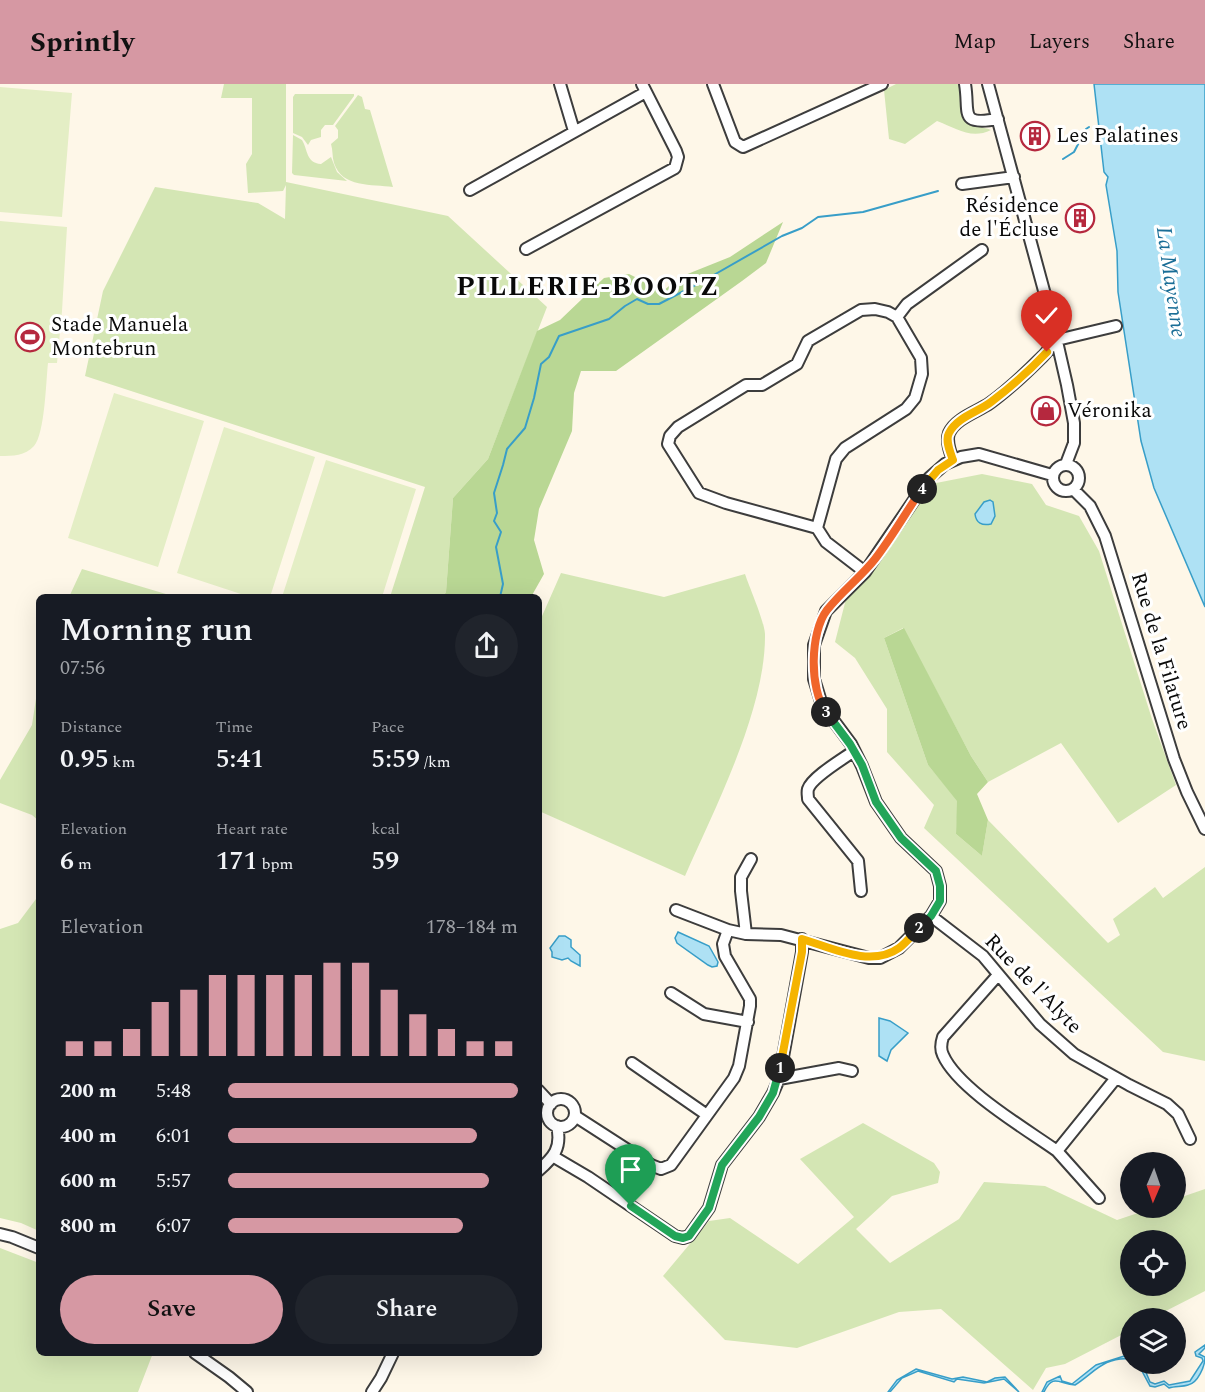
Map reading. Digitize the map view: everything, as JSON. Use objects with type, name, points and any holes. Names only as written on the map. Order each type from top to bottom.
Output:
[{"type":"street","points":[[560,84],[574,131]]},
{"type":"street","points":[[713,84],[735,142],[743,147],[882,84]]},
{"type":"street","points":[[965,84],[966,109],[971,119],[977,122],[998,119]]},
{"type":"street","points":[[988,84],[1057,340],[1074,423],[1074,442],[1066,465]]},
{"type":"street","points":[[470,190],[644,88],[676,151],[678,157],[675,168],[526,249]]},
{"type":"street","points":[[962,184],[1014,177]]},
{"type":"street","points":[[897,317],[907,304],[982,250]]},
{"type":"street","points":[[817,528],[836,459],[845,448],[906,409],[915,398],[922,374],[921,358],[897,317],[888,312],[875,309],[861,310],[808,341],[796,365],[762,385],[746,385],[678,427],[670,436],[668,444],[699,494],[817,528],[826,542],[865,572]]},
{"type":"street","points":[[953,460],[948,436],[951,430],[958,422],[1004,392],[1057,340],[1116,326]]},
{"type":"street","points":[[676,909],[728,930],[802,939],[869,958],[880,958],[899,948],[931,916],[940,901],[940,886],[936,871],[901,838],[876,802],[862,765],[822,705],[814,679],[814,645],[826,611],[865,572],[929,478],[938,470],[953,460],[979,454],[1052,475]]},
{"type":"street","points":[[1066,465],[1073,467],[1079,476],[1078,484],[1068,491],[1059,490],[1053,483],[1052,475],[1057,467],[1066,465]]},
{"type":"street","name":"Rue de la Filature","points":[[1072,489],[1090,506],[1105,536],[1174,759],[1186,792],[1205,829]]},
{"type":"street","points":[[854,751],[816,779],[808,788],[808,799],[858,861],[861,891]]},
{"type":"street","points":[[746,934],[741,877],[751,859]]},
{"type":"street","name":"Rue de l'Alyte","points":[[931,916],[983,956],[1040,1024],[1074,1054],[1167,1104],[1178,1114],[1190,1139]]},
{"type":"street","points":[[575,1116],[651,1165],[661,1169],[671,1165],[734,1078],[738,1069],[748,1022],[750,999],[725,956],[723,944],[728,930]]},
{"type":"street","points":[[554,1157],[588,1177],[675,1236],[683,1238],[689,1236],[709,1208],[722,1165],[759,1117],[773,1093],[778,1078],[802,952],[802,939]]},
{"type":"street","points":[[998,975],[943,1037],[942,1055],[956,1074],[977,1093],[1057,1151],[1099,1198]]},
{"type":"street","points":[[671,993],[704,1014],[748,1022]]},
{"type":"street","points":[[632,1063],[707,1115]]},
{"type":"street","points":[[778,1078],[839,1068],[852,1071]]},
{"type":"street","points":[[1057,1151],[1116,1078]]},
{"type":"street","points":[[542,1094],[551,1104]]},
{"type":"street","points":[[542,1168],[554,1157],[559,1142],[557,1126],[548,1117],[548,1108],[558,1100],[567,1100],[574,1107],[575,1116],[566,1126],[557,1126]]},
{"type":"street","points":[[0,1234],[36,1247]]},
{"type":"street","points":[[199,1356],[247,1392]]},
{"type":"street","points":[[372,1392],[392,1356]]},
{"type":"green space","points":[[224,84],[286,84],[286,182],[448,216],[547,307],[488,459],[453,498],[445,594],[391,594],[425,487],[85,376],[103,291],[155,187],[258,203],[285,219],[286,185],[283,191],[248,193],[246,164],[252,154],[252,98],[221,98]]},
{"type":"green space","points":[[896,84],[960,84],[962,108],[967,118],[977,126],[991,130],[977,134],[970,133],[937,121],[905,144],[889,139],[884,90]]},
{"type":"green space","points":[[0,87],[72,93],[62,217],[0,212]]},
{"type":"green space","points":[[295,94],[354,94],[354,96],[333,125],[325,125],[321,130],[321,137],[311,140],[308,145],[302,137],[293,133],[293,97]]},
{"type":"green space","points":[[358,95],[362,97],[365,109],[370,110],[393,187],[351,181],[338,171],[334,163],[331,144],[338,138],[338,130],[335,126]]},
{"type":"green space","points":[[293,135],[302,140],[310,159],[316,163],[321,164],[331,157],[337,172],[347,181],[294,175],[292,173]]},
{"type":"green space","name":"Stade Manuela Montebrun","points":[[0,221],[67,227],[57,363],[48,363],[41,430],[34,446],[23,454],[10,456],[0,456]]},
{"type":"green space","points":[[783,222],[766,263],[742,281],[616,371],[581,371],[574,393],[572,431],[539,509],[534,540],[544,574],[533,594],[445,594],[453,498],[488,459],[537,331],[560,320],[604,278],[629,274],[663,291],[680,277],[730,257]]},
{"type":"green space","points":[[114,393],[204,421],[158,567],[68,538]]},
{"type":"green space","points":[[224,427],[315,457],[271,594],[241,594],[177,573]]},
{"type":"green space","points":[[326,460],[416,489],[383,594],[283,594]]},
{"type":"green space","points":[[982,474],[1032,484],[1046,505],[1079,516],[1099,551],[1152,719],[1176,785],[1118,823],[1061,743],[988,782],[971,756],[903,628],[884,638],[928,765],[958,801],[956,834],[982,856],[988,820],[1108,943],[1120,935],[1113,919],[1155,887],[1163,898],[1205,867],[1205,1061],[1163,1052],[924,828],[934,805],[887,752],[887,709],[855,658],[835,642],[847,595],[880,561],[931,484]]},
{"type":"green space","points":[[82,569],[166,594],[70,594]]},
{"type":"green space","points":[[561,573],[664,597],[745,574],[760,613],[765,634],[763,663],[757,694],[737,758],[685,876],[542,812],[542,616]]},
{"type":"green space","points":[[904,628],[971,756],[988,782],[977,794],[988,820],[982,856],[956,834],[957,801],[928,765],[884,638]]},
{"type":"green space","points":[[36,699],[36,818],[0,803],[0,780],[32,725]]},
{"type":"green space","points":[[36,899],[36,1230],[0,1218],[0,929],[18,923]]},
{"type":"green space","points":[[863,1123],[934,1163],[940,1172],[938,1183],[892,1196],[856,1229],[890,1263],[959,1219],[984,1182],[1045,1186],[1117,1220],[1123,1218],[1186,1218],[1186,1196],[1205,1189],[1205,1291],[1172,1308],[1120,1308],[1120,1336],[1065,1364],[1046,1368],[1033,1390],[941,1309],[899,1312],[797,1348],[725,1340],[663,1276],[709,1221],[730,1218],[798,1264],[854,1217],[800,1159]]},
{"type":"green space","points":[[0,1248],[36,1262],[36,1356],[152,1356],[138,1392],[0,1392]]},
{"type":"water","name":"La Mayenne","points":[[1094,84],[1205,84],[1205,607],[1154,488],[1141,441],[1118,292],[1117,251],[1106,185],[1108,177],[1104,172]]},
{"type":"water","points":[[990,500],[993,502],[995,516],[991,524],[985,525],[978,522],[975,514],[984,502]]},
{"type":"water","points":[[678,932],[709,946],[718,962],[717,966],[708,965],[677,943],[675,938]]},
{"type":"water","points":[[559,936],[565,936],[571,940],[571,947],[580,955],[580,966],[568,958],[562,960],[552,957],[550,948]]},
{"type":"water","points":[[879,1018],[890,1021],[908,1033],[891,1050],[887,1061],[879,1056]]},
{"type":"water","points":[[1205,1345],[1199,1354],[1205,1357],[1204,1365],[1198,1378],[1192,1384],[1169,1388],[1164,1384],[1150,1386],[1144,1374],[1147,1374],[1150,1382],[1155,1384],[1164,1381],[1169,1385],[1190,1381],[1203,1361],[1202,1358],[1196,1356],[1195,1352]]},
{"type":"water","points":[[1120,1357],[1120,1359],[1100,1366],[1075,1385],[1054,1381],[1042,1392],[1047,1382],[1060,1376],[1062,1381],[1072,1384],[1096,1365]]},
{"type":"water","points":[[916,1369],[952,1379],[963,1377],[987,1382],[1005,1377],[1019,1392],[1004,1379],[984,1383],[957,1379],[954,1382],[918,1371],[902,1378],[888,1392],[897,1380]]},
{"type":"waterway","points":[[1063,159],[1074,152],[1089,127]]},
{"type":"waterway","points":[[501,594],[503,584],[496,547],[501,532],[494,521],[497,513],[494,493],[507,449],[525,428],[541,364],[549,357],[559,336],[609,319],[637,299],[648,304],[659,304],[782,236],[802,228],[818,217],[863,212],[938,191]]},
{"type":"place","name":"Les Palatines","points":[[1035,136]]},
{"type":"place","name":"Résidence de l'Écluse","points":[[1080,218]]},
{"type":"place","name":"Stade Manuela Montebrun","points":[[30,337]]},
{"type":"place","name":"Véronika","points":[[1046,411]]},
{"type":"district","name":"PILLERIE-BOOTZ","points":[[588,287]]},
{"type":"route","points":[[631,1206],[675,1236],[683,1238],[689,1236],[709,1208],[722,1165],[759,1117],[773,1093],[778,1078],[802,952],[802,939],[869,958],[880,958],[899,948],[931,916],[940,901],[940,886],[936,871],[901,838],[876,802],[862,765],[822,705],[814,679],[814,645],[826,611],[865,572],[929,478],[953,460],[948,436],[951,430],[958,422],[1004,392],[1047,352]]}]
